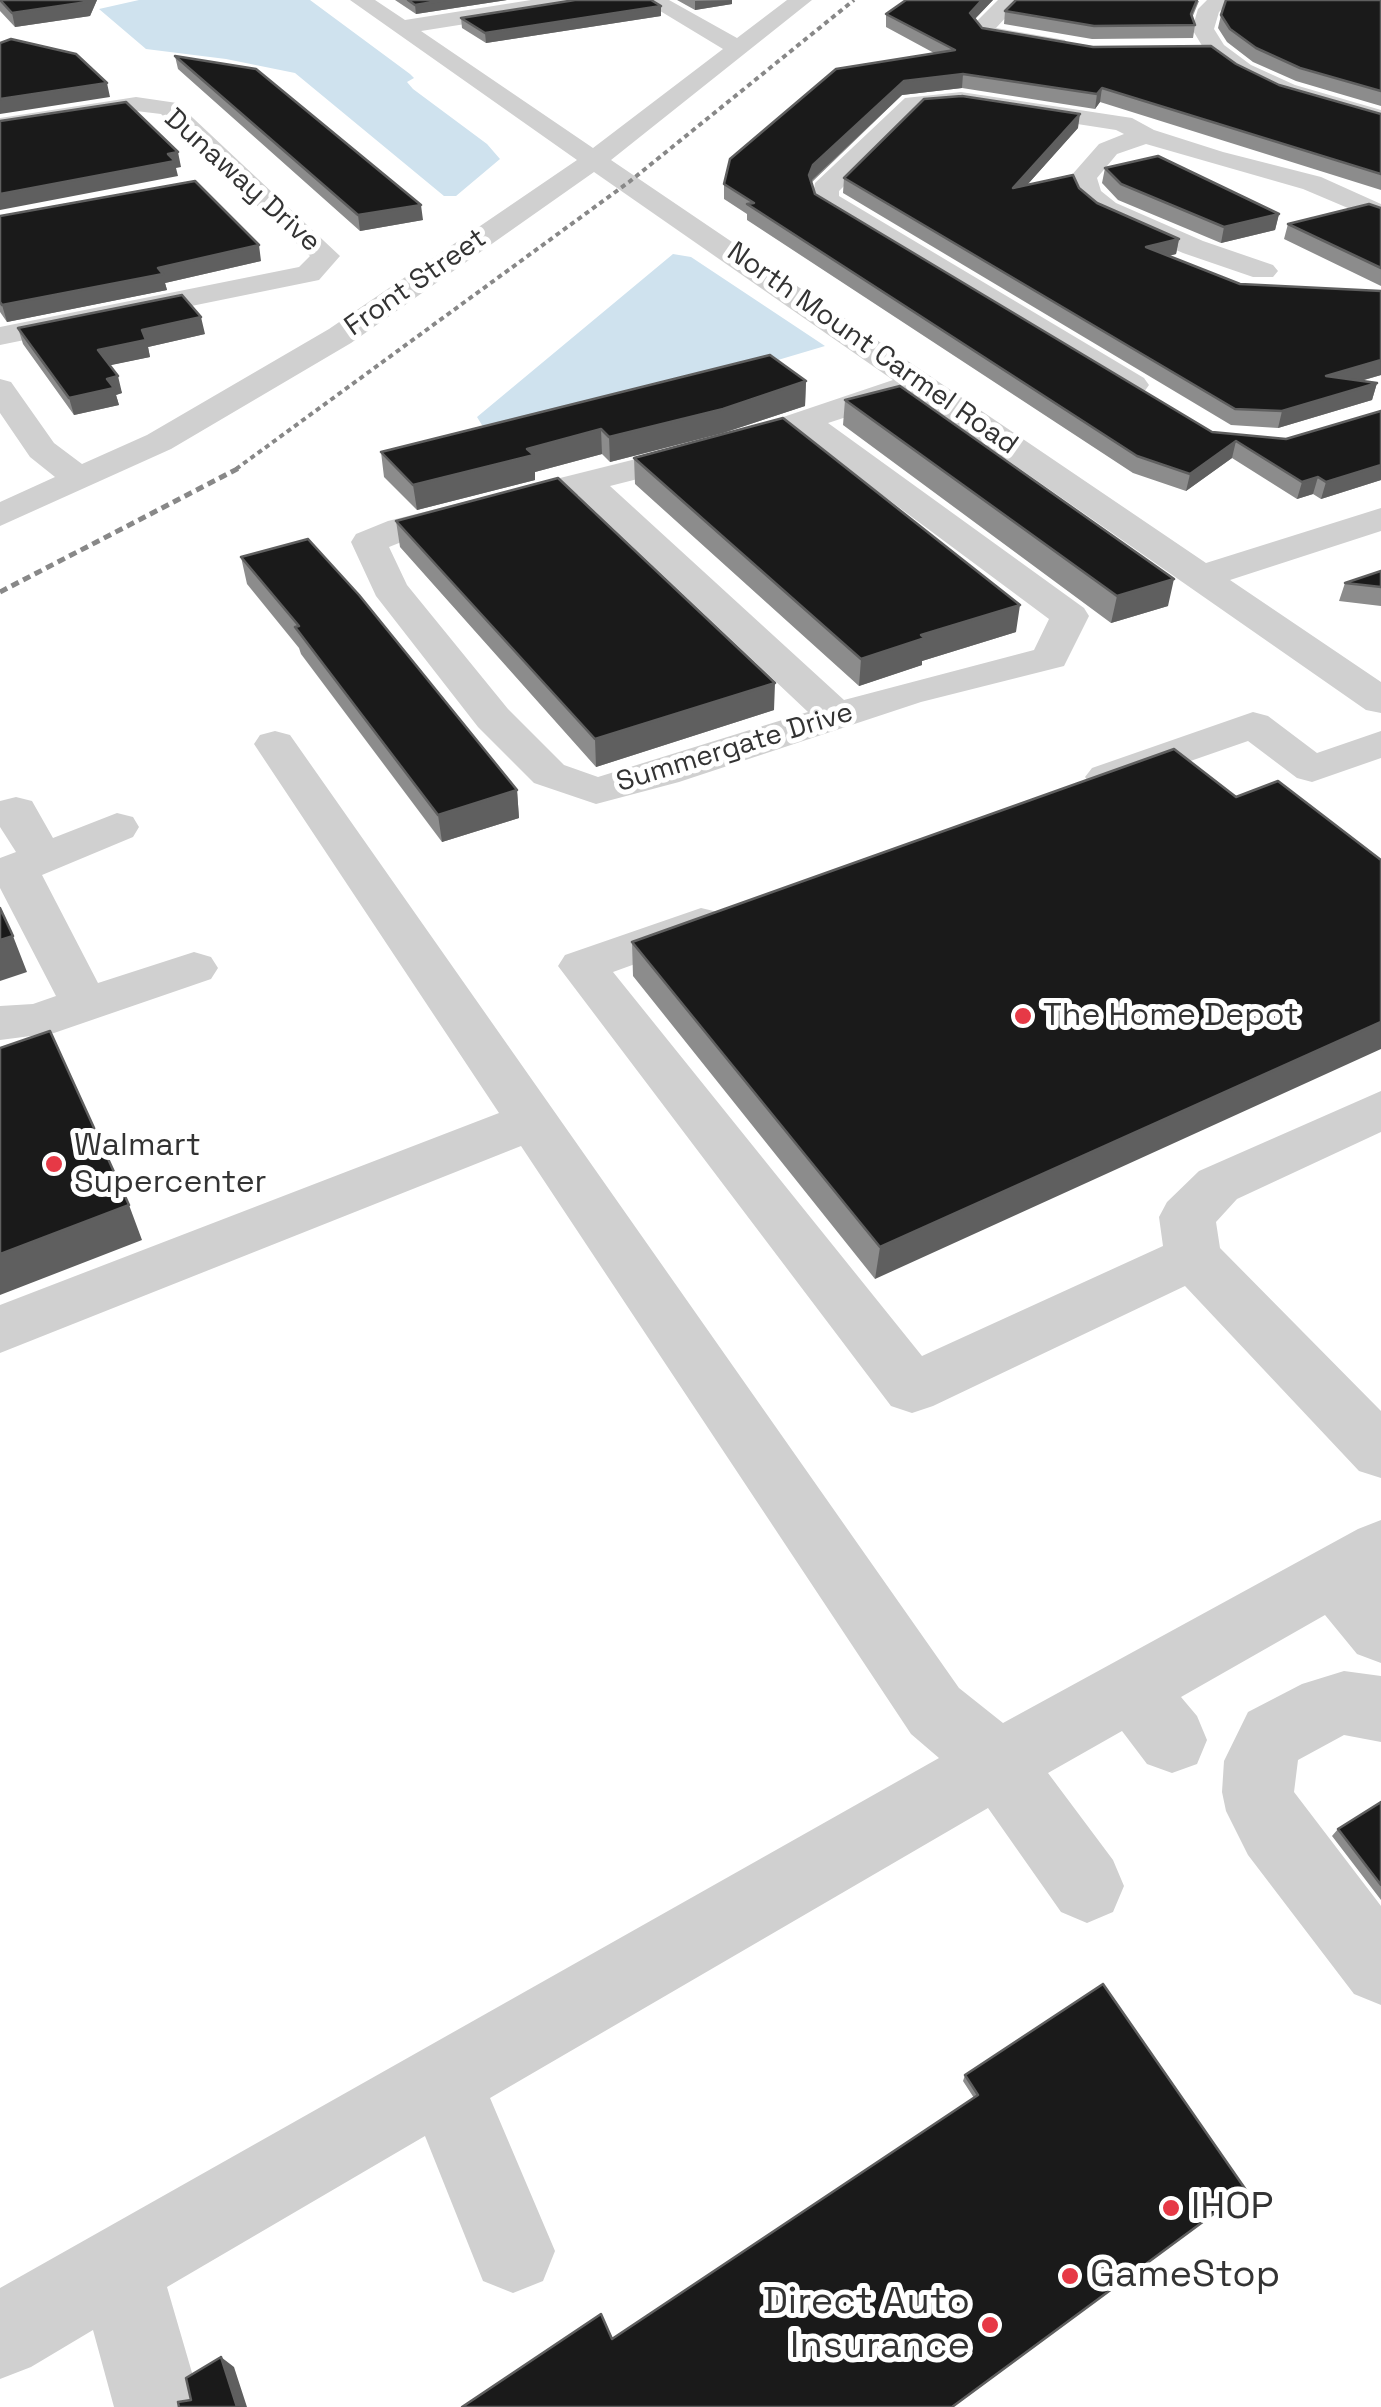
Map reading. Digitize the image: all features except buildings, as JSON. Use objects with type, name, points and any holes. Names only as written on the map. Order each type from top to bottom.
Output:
[{"type":"street","name":"North Mount Carmel Road","points":[[361,0],[1381,702]]},
{"type":"street","points":[[400,27],[573,0]]},
{"type":"street","points":[[653,0],[737,48]]},
{"type":"street","name":"Front Street","points":[[0,515],[160,442],[340,336],[594,160],[801,0]]},
{"type":"street","points":[[1011,0],[983,26],[989,33],[1074,47]]},
{"type":"street","points":[[1220,0],[1209,9],[1204,29],[1215,50],[1243,70],[1286,90],[1381,118]]},
{"type":"street","points":[[1180,50],[1215,50]]},
{"type":"street","points":[[1156,399],[826,200],[825,189],[914,103],[961,99],[1122,123],[1145,135],[1214,158],[1312,184],[1381,214]]},
{"type":"street","name":"Dunaway Drive","points":[[0,126],[136,104],[168,108],[326,256],[309,274],[0,336]]},
{"type":"street","points":[[1145,135],[1108,149],[1084,178],[1089,194],[1106,209],[1158,232],[1263,270]]},
{"type":"street","points":[[203,183],[240,176]]},
{"type":"street","name":"Summergate Drive","points":[[804,421],[1070,616],[1050,658],[907,693],[596,791],[549,774],[493,718],[388,588],[369,542],[401,530],[736,444],[804,421],[920,382]]},
{"type":"street","points":[[0,389],[42,450],[79,479]]},
{"type":"street","points":[[586,482],[837,716]]},
{"type":"street","points":[[1202,577],[1381,520]]},
{"type":"street","points":[[1066,792],[1253,725],[1312,769],[1370,760]]},
{"type":"street","points":[[275,744],[935,1711],[998,1764],[1088,1886]]},
{"type":"street","points":[[0,814],[16,810],[19,867],[85,1005]]},
{"type":"street","points":[[19,867],[117,827]]},
{"type":"street","points":[[750,905],[582,966],[912,1388],[1192,1257]]},
{"type":"street","points":[[0,1023],[36,1021],[194,968]]},
{"type":"street","points":[[1381,1110],[1218,1185],[1187,1217],[1192,1257],[1381,1452]]},
{"type":"street","points":[[0,1330],[532,1122]]},
{"type":"street","points":[[0,2336],[998,1764],[1152,1714],[1357,1563],[1381,1632]]},
{"type":"street","points":[[1381,1709],[1344,1702],[1326,1707],[1274,1736],[1258,1761],[1258,1792],[1274,1830],[1381,1967]]},
{"type":"street","points":[[443,2082],[513,2250]]},
{"type":"street","points":[[119,2267],[158,2407]]},
{"type":"water","points":[[139,0],[310,0],[410,74],[414,78],[407,82],[413,89],[487,144],[500,159],[456,196],[444,196],[295,73],[146,49],[99,9]]},
{"type":"water","points":[[673,254],[691,257],[825,346],[566,423],[490,438],[477,417]]},
{"type":"railway","points":[[236,469],[629,182],[854,0]]},
{"type":"railway","points":[[0,592],[241,467]]},
{"type":"place","name":"The Home Depot","points":[[1023,1016]]},
{"type":"place","name":"Walmart Supercenter","points":[[54,1164]]},
{"type":"place","name":"IHOP","points":[[1171,2208]]},
{"type":"place","name":"GameStop","points":[[1070,2276]]},
{"type":"place","name":"Direct Auto Insurance","points":[[990,2325]]}]
